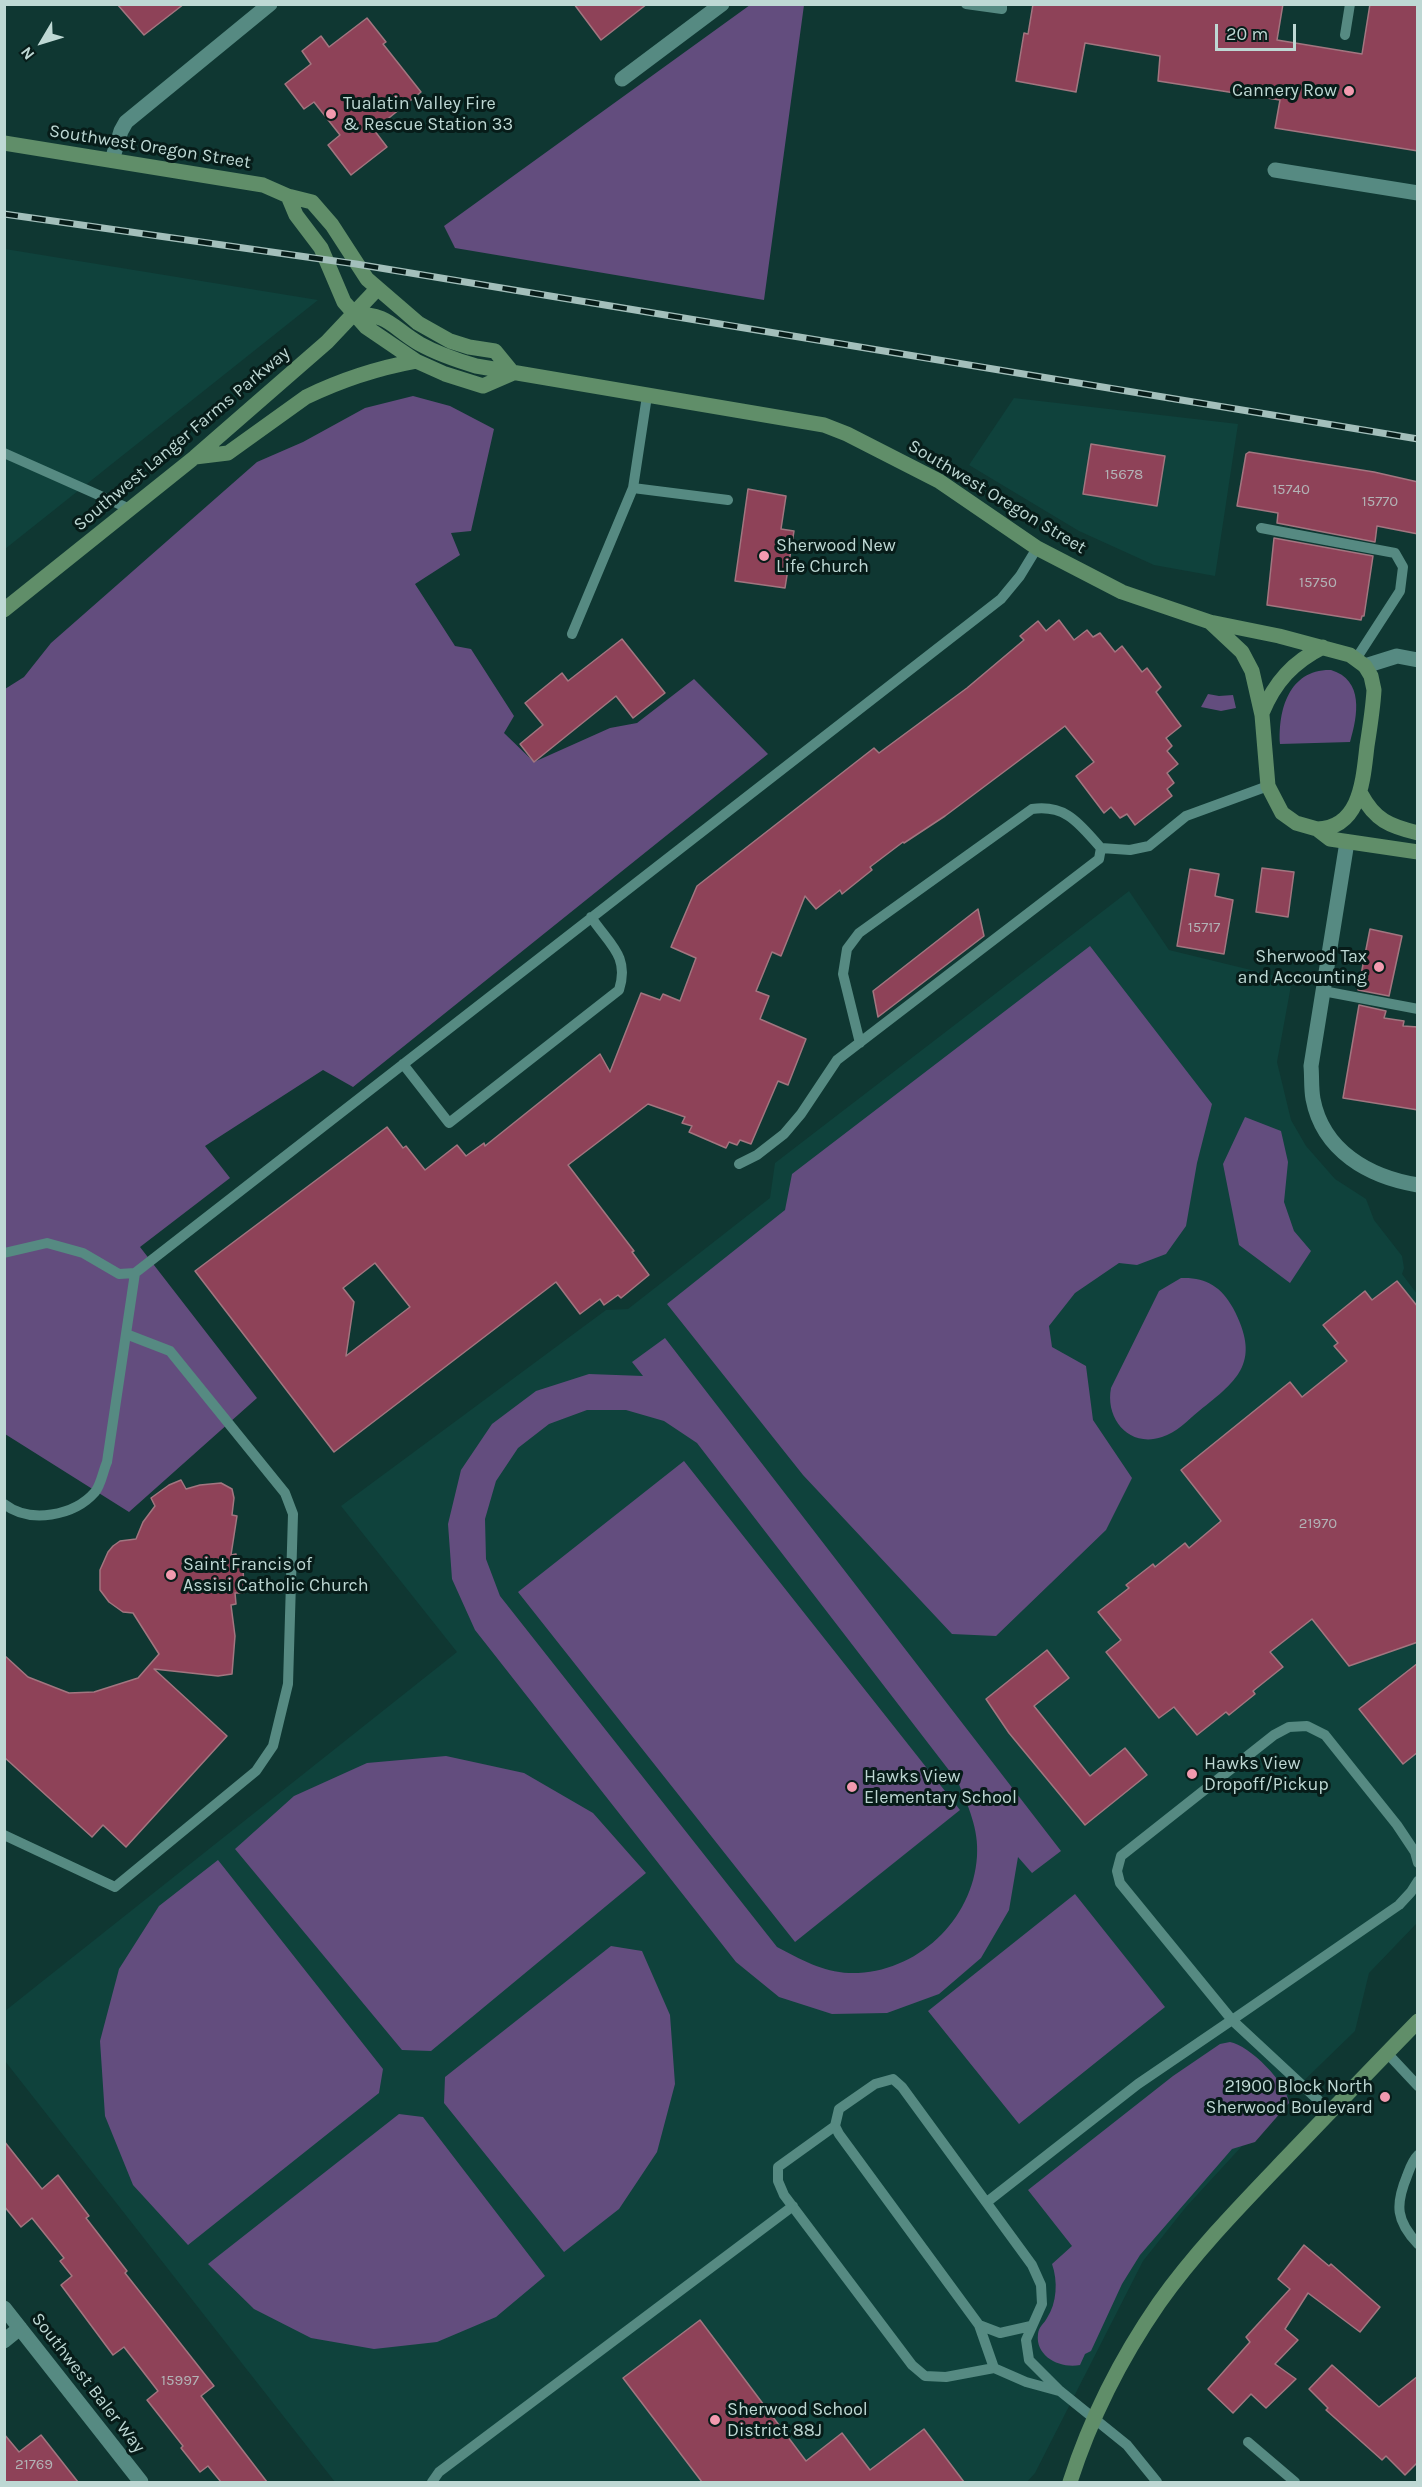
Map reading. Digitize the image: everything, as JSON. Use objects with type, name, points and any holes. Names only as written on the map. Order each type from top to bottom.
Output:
[{"type":"main road","name":"Southwest Oregon Street","points":[[4,143],[263,185],[288,196],[312,202],[332,225],[356,264],[377,289],[404,312],[434,333],[469,347],[495,351],[513,373],[832,428],[939,481],[1037,548],[1136,598],[1210,622],[1323,647],[1361,662]]},
{"type":"main road","points":[[288,196],[296,215],[321,248],[338,290],[353,314],[381,339],[416,361],[445,374],[483,386],[513,373]]},
{"type":"main road","name":"Southwest Langer Farms Parkway","points":[[4,610],[195,457],[327,342],[377,289]]},
{"type":"main road","points":[[353,314],[382,316],[408,337],[448,358],[513,373]]},
{"type":"main road","points":[[195,457],[228,453],[306,397],[320,390],[361,375],[416,361]]},
{"type":"main road","points":[[1210,622],[1235,644],[1248,661],[1255,680],[1262,715],[1268,786],[1282,813],[1296,823],[1317,829],[1330,839],[1418,852]]},
{"type":"main road","points":[[1262,715],[1269,697],[1282,676],[1304,658],[1323,647]]},
{"type":"main road","points":[[1317,829],[1334,827],[1343,820],[1355,806],[1361,794],[1374,690],[1371,676],[1361,662]]},
{"type":"main road","points":[[1361,794],[1368,807],[1380,819],[1394,828],[1418,833]]},
{"type":"main road","points":[[1070,2482],[1079,2454],[1095,2418],[1128,2355],[1173,2285],[1234,2212],[1418,2021]]},
{"type":"street","points":[[111,160],[126,122],[270,4]]},
{"type":"street","points":[[622,79],[722,4]]},
{"type":"street","points":[[1275,170],[1418,194]]},
{"type":"street","points":[[1361,662],[1397,656],[1418,660]]},
{"type":"street","points":[[1347,842],[1311,1066],[1312,1098],[1320,1122],[1335,1144],[1355,1164],[1378,1176],[1418,1185]]},
{"type":"street","name":"Southwest Baler Way","points":[[4,2308],[141,2482]]},
{"type":"street","points":[[4,2341],[20,2328]]},
{"type":"lane","points":[[966,4],[1002,9],[1002,4]]},
{"type":"lane","points":[[1345,35],[1350,4]]},
{"type":"lane","points":[[572,634],[633,488],[647,396]]},
{"type":"lane","points":[[4,453],[130,509]]},
{"type":"lane","points":[[633,488],[728,500]]},
{"type":"lane","points":[[1261,528],[1395,553],[1403,567],[1400,591],[1361,662]]},
{"type":"lane","points":[[4,1253],[47,1243],[83,1253],[119,1274],[135,1273],[1001,598],[1020,576],[1037,548]]},
{"type":"lane","points":[[860,1043],[843,975],[847,949],[859,933],[1032,809],[1047,807],[1062,811],[1078,823],[1101,848],[1130,850],[1149,846],[1186,816],[1268,786]]},
{"type":"lane","points":[[739,1164],[757,1155],[784,1134],[801,1114],[837,1060],[1099,859],[1101,848]]},
{"type":"lane","points":[[403,1064],[449,1123],[619,990],[624,974],[620,956],[591,917]]},
{"type":"lane","points":[[1323,991],[1418,1009]]},
{"type":"lane","points":[[4,1504],[10,1508],[44,1516],[71,1510],[96,1492],[107,1462],[135,1273]]},
{"type":"lane","points":[[4,1834],[115,1887],[256,1771],[273,1746],[276,1736],[288,1684],[293,1514],[285,1493],[170,1351],[126,1334]]},
{"type":"lane","points":[[1331,2112],[1232,2020],[1120,1882],[1117,1871],[1121,1856],[1274,1735],[1289,1727],[1307,1726],[1325,1734],[1397,1825],[1415,1852],[1418,1863]]},
{"type":"lane","points":[[987,2202],[1138,2084],[1399,1905],[1418,1881]]},
{"type":"lane","points":[[1387,2053],[1418,2086]]},
{"type":"lane","points":[[994,2367],[979,2325],[835,2126],[839,2109],[875,2084],[893,2079],[902,2087],[1032,2265],[1041,2285],[1042,2304],[1026,2340],[1029,2360],[1060,2391],[1127,2445],[1157,2482]]},
{"type":"lane","points":[[835,2126],[778,2168],[778,2181],[793,2206],[912,2365],[925,2376],[946,2377],[994,2367],[1026,2382],[1060,2391]]},
{"type":"lane","points":[[1418,2155],[1413,2160],[1401,2190],[1398,2210],[1403,2229],[1418,2244]]},
{"type":"lane","points":[[432,2482],[439,2472],[793,2206]]},
{"type":"lane","points":[[979,2325],[1000,2333],[1031,2326]]},
{"type":"lane","points":[[1248,2442],[1295,2482]]},
{"type":"shaded area","points":[[750,5],[804,5],[764,300],[455,248],[444,226]]},
{"type":"shaded area","points":[[5,249],[318,300],[5,549]]},
{"type":"shaded area","points":[[413,396],[450,406],[494,429],[471,531],[451,533],[460,555],[415,584],[455,646],[471,649],[514,716],[504,733],[534,762],[610,728],[637,723],[694,679],[768,754],[353,1087],[323,1070],[205,1146],[230,1178],[140,1247],[257,1398],[129,1512],[5,1434],[5,689],[24,677],[51,643],[257,462],[303,442],[365,408]]},
{"type":"shaded area","points":[[1014,398],[1238,424],[1215,576],[1154,565],[1079,531],[969,465]]},
{"type":"shaded area","points":[[1331,670],[1342,675],[1354,690],[1356,710],[1350,742],[1280,744],[1281,718],[1289,694],[1305,676],[1317,671]]},
{"type":"shaded area","points":[[1208,694],[1233,695],[1236,708],[1221,711],[1201,707]]},
{"type":"shaded area","name":"Hawks View Elementary School","points":[[1129,891],[1169,950],[1292,980],[1277,1062],[1291,1120],[1306,1146],[1335,1179],[1366,1199],[1374,1220],[1402,1256],[1404,1268],[1402,1274],[1417,1294],[1417,1923],[1369,1973],[1355,2031],[1289,2095],[1186,2207],[1143,2261],[1035,2473],[1027,2482],[335,2482],[5,2061],[5,2011],[457,1652],[341,1506],[606,1310],[628,1309],[770,1198],[775,1163]]},
{"type":"shaded area","points":[[1090,946],[1212,1104],[1197,1163],[1186,1226],[1166,1254],[1137,1265],[1119,1263],[1075,1293],[1049,1326],[1052,1347],[1086,1366],[1093,1420],[1132,1478],[1106,1530],[996,1636],[952,1634],[803,1475],[667,1304],[785,1210],[792,1174]]},
{"type":"shaded area","points":[[1245,1117],[1281,1131],[1288,1162],[1284,1202],[1294,1231],[1311,1251],[1290,1283],[1239,1245],[1223,1164]]},
{"type":"shaded area","points":[[1181,1278],[1198,1279],[1212,1284],[1228,1300],[1241,1326],[1245,1342],[1242,1367],[1226,1389],[1172,1433],[1150,1439],[1139,1438],[1130,1435],[1116,1420],[1110,1399],[1111,1388],[1159,1291]]},
{"type":"shaded area","points":[[665,1338],[1061,1851],[1032,1873],[1018,1857],[1009,1910],[981,1958],[939,1994],[887,2013],[832,2014],[779,1997],[736,1962],[475,1630],[452,1579],[448,1524],[461,1470],[492,1424],[536,1391],[589,1374],[643,1376],[632,1362]],"holes":[[[587,1410],[626,1410],[664,1421],[697,1443],[958,1782],[972,1818],[976,1836],[977,1856],[973,1880],[952,1923],[936,1940],[917,1954],[896,1965],[873,1971],[839,1972],[803,1960],[777,1947],[500,1596],[486,1559],[485,1519],[496,1481],[518,1448],[549,1424]]]},
{"type":"shaded area","points":[[684,1461],[960,1810],[795,1942],[518,1592]]},
{"type":"shaded area","points":[[446,1756],[524,1773],[593,1813],[646,1873],[431,2051],[402,2050],[235,1849],[294,1796],[367,1763]]},
{"type":"shaded area","points":[[218,1860],[383,2069],[379,2093],[188,2245],[133,2185],[105,2116],[100,2041],[119,1969],[159,1906]]},
{"type":"shaded area","points":[[1075,1894],[1165,2007],[1019,2124],[928,2011]]},
{"type":"shaded area","points":[[611,1946],[642,1951],[670,2015],[675,2084],[657,2152],[619,2209],[564,2252],[444,2103],[445,2077]]},
{"type":"shaded area","points":[[1230,2042],[1247,2050],[1266,2066],[1282,2085],[1289,2103],[1255,2142],[1232,2149],[1140,2255],[1122,2284],[1091,2351],[1085,2354],[1080,2365],[1065,2365],[1051,2360],[1041,2349],[1038,2334],[1055,2299],[1056,2285],[1052,2264],[1072,2246],[1028,2190],[1173,2076],[1220,2044]]},
{"type":"shaded area","points":[[399,2114],[423,2117],[545,2276],[496,2317],[437,2342],[374,2349],[311,2338],[254,2309],[208,2264]]},
{"type":"building","points":[[117,4],[184,4],[144,35]]},
{"type":"building","points":[[574,4],[647,4],[601,40]]},
{"type":"building","points":[[1033,4],[1283,4],[1277,40],[1362,54],[1370,4],[1418,4],[1418,151],[1275,128],[1280,100],[1158,81],[1160,56],[1085,43],[1076,92],[1016,81],[1024,33],[1028,34]]},
{"type":"building","points":[[367,18],[386,42],[383,44],[421,92],[374,130],[387,147],[351,175],[328,145],[340,135],[314,102],[304,109],[285,84],[311,64],[302,51],[321,36],[329,47]]},
{"type":"building","points":[[1091,444],[1165,456],[1157,506],[1083,494]]},
{"type":"building","points":[[1249,452],[1374,472],[1418,482],[1418,534],[1377,526],[1375,542],[1277,523],[1278,513],[1237,506],[1246,454]]},
{"type":"building","name":"Sherwood New Life Church","points":[[748,489],[786,496],[781,529],[794,531],[785,588],[735,581]]},
{"type":"building","points":[[1274,538],[1373,556],[1364,616],[1361,620],[1267,605]]},
{"type":"building","points":[[1059,620],[1074,640],[1087,630],[1093,637],[1100,633],[1115,652],[1122,646],[1142,672],[1147,668],[1161,687],[1156,692],[1181,726],[1166,738],[1172,746],[1167,751],[1178,764],[1167,773],[1174,783],[1167,789],[1172,796],[1135,825],[1127,814],[1120,818],[1111,807],[1104,813],[1076,776],[1094,762],[1065,726],[945,816],[903,842],[870,867],[872,870],[842,894],[840,890],[816,909],[805,896],[781,956],[772,952],[756,991],[769,996],[760,1019],[806,1039],[788,1085],[778,1081],[751,1144],[740,1140],[737,1145],[729,1142],[726,1148],[689,1132],[692,1126],[682,1123],[685,1117],[648,1104],[568,1165],[634,1251],[632,1252],[649,1275],[621,1298],[618,1295],[604,1305],[600,1299],[580,1314],[556,1282],[334,1452],[195,1271],[387,1127],[403,1148],[406,1146],[425,1170],[457,1145],[466,1156],[484,1143],[485,1146],[600,1054],[610,1072],[641,993],[660,1000],[663,994],[680,1001],[696,958],[671,947],[697,886],[874,748],[879,753],[967,688],[1024,640],[1020,636],[1038,621],[1046,631]],"holes":[[[375,1263],[410,1307],[346,1356],[354,1302],[343,1288]]]},
{"type":"building","points":[[622,639],[665,693],[633,718],[616,696],[534,762],[520,744],[543,725],[525,703],[562,673],[568,681]]},
{"type":"building","points":[[1262,868],[1294,872],[1288,917],[1256,912]]},
{"type":"building","points":[[1190,869],[1219,874],[1215,896],[1233,900],[1224,954],[1177,946]]},
{"type":"building","points":[[978,909],[984,936],[878,1017],[873,991]]},
{"type":"building","name":"Sherwood Tax and Accounting","points":[[1370,929],[1402,936],[1389,996],[1358,990]]},
{"type":"building","points":[[1359,1005],[1386,1011],[1384,1018],[1404,1021],[1403,1026],[1418,1027],[1418,1110],[1343,1098]]},
{"type":"building","points":[[1397,1281],[1418,1307],[1418,1642],[1349,1666],[1312,1619],[1270,1652],[1283,1667],[1253,1691],[1255,1694],[1229,1715],[1226,1712],[1197,1735],[1174,1707],[1159,1718],[1106,1652],[1121,1640],[1098,1612],[1129,1588],[1126,1585],[1153,1564],[1155,1567],[1185,1543],[1189,1548],[1221,1521],[1181,1470],[1290,1382],[1302,1397],[1347,1361],[1334,1346],[1338,1343],[1323,1325],[1365,1291],[1372,1300]]},
{"type":"building","points":[[181,1480],[186,1489],[221,1483],[232,1489],[234,1498],[232,1515],[237,1516],[231,1555],[236,1554],[236,1565],[243,1566],[244,1593],[235,1593],[236,1604],[231,1605],[235,1636],[232,1674],[218,1676],[154,1669],[227,1736],[126,1847],[103,1825],[92,1837],[4,1757],[4,1655],[28,1677],[69,1693],[94,1692],[138,1678],[159,1654],[133,1613],[123,1612],[109,1602],[100,1590],[100,1570],[113,1546],[120,1541],[136,1539],[143,1522],[155,1506],[151,1498],[169,1485]]},
{"type":"building","points":[[1047,1650],[1069,1678],[1034,1706],[1090,1776],[1125,1748],[1147,1775],[1085,1825],[1009,1733],[986,1699]]},
{"type":"building","points":[[1418,1663],[1418,1752],[1403,1764],[1359,1709]]},
{"type":"building","points":[[4,2141],[42,2189],[58,2175],[89,2216],[86,2218],[127,2271],[125,2273],[214,2386],[201,2396],[267,2482],[221,2482],[208,2466],[200,2472],[181,2448],[183,2446],[147,2400],[158,2391],[124,2347],[113,2355],[61,2285],[72,2276],[60,2261],[64,2258],[32,2218],[21,2227],[4,2206]]},
{"type":"building","points":[[1304,2245],[1329,2266],[1331,2264],[1380,2307],[1360,2332],[1308,2293],[1285,2329],[1298,2340],[1275,2364],[1296,2379],[1266,2408],[1251,2394],[1233,2413],[1208,2389],[1250,2342],[1246,2337],[1290,2289],[1278,2279]]},
{"type":"building","name":"Sherwood School District 88J","points":[[700,2320],[806,2461],[842,2433],[870,2470],[924,2429],[964,2482],[702,2482],[623,2378]]},
{"type":"building","points":[[1332,2365],[1379,2407],[1418,2376],[1418,2462],[1405,2475],[1386,2456],[1382,2460],[1326,2410],[1328,2408],[1309,2389]]},
{"type":"building","points":[[4,2434],[19,2452],[41,2435],[78,2482],[4,2482]]},
{"type":"railway","points":[[4,214],[356,264],[1418,439]]},
{"type":"place","name":"Cannery Row","points":[[1349,91]]},
{"type":"place","name":"Tualatin Valley Fire & Rescue Station 33","points":[[331,114]]},
{"type":"place","name":"Sherwood New Life Church","points":[[764,556]]},
{"type":"place","name":"Sherwood Tax and Accounting","points":[[1379,967]]},
{"type":"place","name":"Saint Francis of Assisi Catholic Church","points":[[171,1575]]},
{"type":"place","name":"Hawks View Dropoff/Pickup","points":[[1192,1774]]},
{"type":"place","name":"Hawks View Elementary School","points":[[852,1787]]},
{"type":"place","name":"21900 Block North Sherwood Boulevard","points":[[1385,2097]]},
{"type":"place","name":"Sherwood School District 88J","points":[[715,2420]]}]
